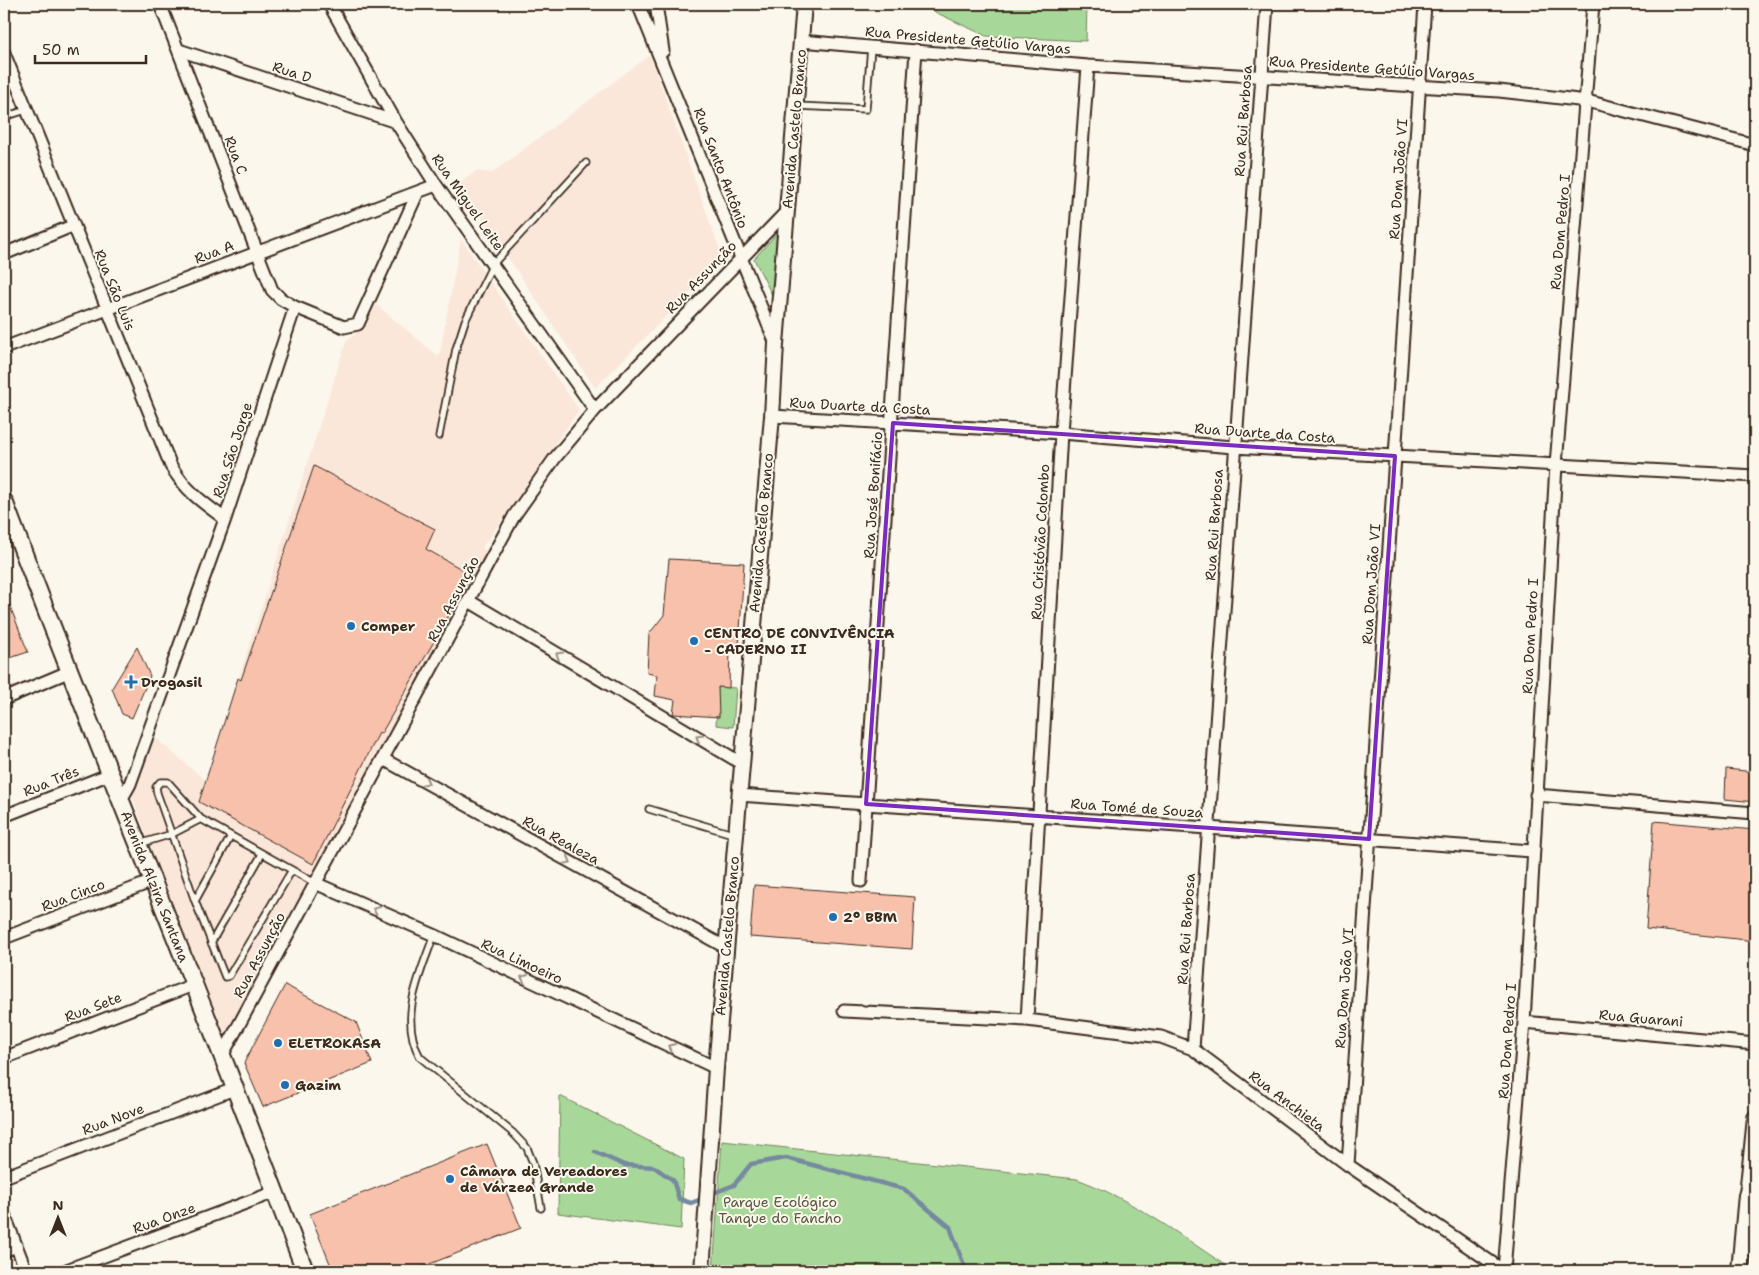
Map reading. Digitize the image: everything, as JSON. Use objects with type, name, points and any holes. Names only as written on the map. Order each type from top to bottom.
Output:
[{"type":"main road","name":"Avenida Alzira Santana","points":[[4,501],[68,672],[139,844],[305,1271]]},
{"type":"main road","points":[[1740,1271],[1751,1197]]},
{"type":"street","name":"Rua C","points":[[160,4],[272,290],[281,299],[296,307]]},
{"type":"street","name":"Rua Miguel Leite","points":[[329,4],[396,122],[436,185],[595,410]]},
{"type":"street","name":"Rua Santo Antônio","points":[[638,4],[776,344]]},
{"type":"street","points":[[656,4],[665,68]]},
{"type":"street","name":"Avenida Castelo Branco","points":[[702,1271],[725,947],[772,416],[776,344],[804,4]]},
{"type":"street","name":"Rua Rui Barbosa","points":[[1193,1049],[1234,447],[1267,4]]},
{"type":"street","name":"Rua Dom João VI","points":[[1348,1165],[1425,4]]},
{"type":"street","name":"Rua Dom Pedro I","points":[[1504,1271],[1524,1022],[1532,851],[1556,465],[1587,101],[1593,4]]},
{"type":"street","name":"Rua Presidente Getúlio Vargas","points":[[801,41],[1088,66],[1262,75],[1419,86],[1587,101],[1755,145]]},
{"type":"street","name":"Rua D","points":[[179,50],[396,122]]},
{"type":"street","name":"Rua José Bonifácio","points":[[860,881],[893,423],[916,50]]},
{"type":"street","name":"Rua São Luis","points":[[4,54],[72,226],[171,466],[181,484],[190,493],[225,519]]},
{"type":"street","name":"Rua Cristóvão Colombo","points":[[1027,1020],[1061,433],[1088,66]]},
{"type":"street","name":"Rua A","points":[[4,348],[436,185]]},
{"type":"street","points":[[296,307],[344,327],[358,324],[418,192]]},
{"type":"street","name":"Rua Assunção","points":[[222,1056],[514,516],[554,458],[595,410],[787,211]]},
{"type":"street","points":[[4,254],[72,226]]},
{"type":"street","name":"Rua São Jorge","points":[[121,800],[130,784],[225,519],[296,307]]},
{"type":"street","name":"Rua Duarte da Costa","points":[[772,416],[1061,433],[1234,447],[1755,476]]},
{"type":"street","points":[[469,601],[741,763]]},
{"type":"street","points":[[4,699],[68,672]]},
{"type":"street","name":"Rua Realeza","points":[[383,759],[725,947]]},
{"type":"street","name":"Rua Três","points":[[4,816],[110,774]]},
{"type":"street","name":"Rua Tomé de Souza","points":[[738,795],[1532,851]]},
{"type":"street","points":[[1536,796],[1755,813]]},
{"type":"street","name":"Rua Cinco","points":[[4,938],[153,881]]},
{"type":"street","name":"Rua Limoeiro","points":[[315,883],[434,936],[716,1068]]},
{"type":"street","name":"Rua Sete","points":[[4,1058],[193,985]]},
{"type":"street","name":"Rua Anchieta","points":[[844,1011],[1027,1020],[1161,1037],[1193,1049],[1348,1165],[1504,1271]]},
{"type":"street","name":"Rua Guarani","points":[[1524,1022],[1755,1044]]},
{"type":"street","name":"Rua Nove","points":[[4,1177],[234,1089]]},
{"type":"street","points":[[1751,1197],[1755,1118]]},
{"type":"street","name":"Rua Onze","points":[[64,1271],[275,1192]]},
{"type":"street","points":[[4,1214],[26,1271]]},
{"type":"street","points":[[4,1251],[16,1246]]},
{"type":"lane","points":[[796,106],[866,109],[871,46]]},
{"type":"lane","points":[[4,116],[26,110]]},
{"type":"lane","points":[[439,436],[456,348],[465,321],[493,264],[500,254],[586,163]]},
{"type":"lane","points":[[292,870],[229,976],[225,978],[222,976],[210,943],[156,787],[160,782],[168,782],[201,819],[262,854],[292,870],[315,883]]},
{"type":"lane","points":[[649,809],[736,836]]},
{"type":"lane","points":[[139,844],[172,834],[201,819]]},
{"type":"lane","points":[[195,901],[231,836]]},
{"type":"lane","points":[[210,943],[262,854]]},
{"type":"lane","points":[[434,936],[410,1005],[413,1043],[420,1057],[513,1133],[527,1148],[533,1163],[541,1208]]},
{"type":"highlighted area","points":[[893,423],[1395,456],[1369,839],[866,804]]},
{"type":"shaded area","points":[[650,55],[723,259],[595,388],[459,184],[476,171],[492,173]]},
{"type":"shaded area","points":[[461,239],[579,410],[482,548],[488,552],[224,1047],[131,793],[151,734],[206,781],[346,342],[362,328],[373,302],[439,357]]},
{"type":"green space","points":[[918,4],[1087,4],[1086,41],[986,36]]},
{"type":"green space","points":[[778,232],[774,299],[754,259]]},
{"type":"green space","points":[[718,687],[736,688],[733,727],[716,725]]},
{"type":"green space","points":[[560,1096],[684,1159],[681,1229],[558,1213]]},
{"type":"green space","name":"Parque Ecológico Tanque do Fancho","points":[[722,1141],[1077,1179],[1139,1209],[1234,1271],[713,1271]]},
{"type":"building","name":"Comper","points":[[314,466],[435,529],[426,549],[472,575],[381,734],[379,733],[313,864],[199,802],[238,678],[241,680]]},
{"type":"building","name":"CENTRO DE CONVIVÊNCIA - CADERNO II","points":[[669,559],[744,563],[739,647],[730,648],[729,688],[718,687],[719,717],[673,714],[675,700],[655,696],[657,675],[647,673],[649,634],[664,615]]},
{"type":"building","points":[[4,591],[28,652],[10,658],[4,643]]},
{"type":"building","name":"Drogasil","points":[[137,647],[150,676],[132,718],[122,714],[112,688]]},
{"type":"building","points":[[1726,769],[1755,772],[1755,802],[1725,799]]},
{"type":"building","points":[[1654,821],[1755,830],[1755,941],[1646,929]]},
{"type":"building","name":"2º BBM","points":[[754,885],[915,897],[912,949],[750,937]]},
{"type":"building","name":"Gazim","points":[[285,985],[356,1022],[372,1063],[263,1107],[244,1063]]},
{"type":"building","name":"Câmara de Vereadores de Várzea Grande","points":[[487,1144],[521,1228],[412,1271],[333,1271],[310,1214]]},
{"type":"waterway","points":[[595,1152],[624,1165],[654,1167],[673,1180],[679,1199],[691,1203],[704,1198]]},
{"type":"waterway","points":[[711,1194],[734,1185],[751,1164],[786,1158],[904,1189],[950,1227],[966,1271]]},
{"type":"place","name":"Comper","points":[[351,626]]},
{"type":"place","name":"CENTRO DE CONVIVÊNCIA - CADERNO II","points":[[694,641]]},
{"type":"place","name":"Drogasil","points":[[131,682]]},
{"type":"place","name":"2º BBM","points":[[833,917]]},
{"type":"place","name":"ELETROKASA","points":[[278,1043]]},
{"type":"place","name":"Gazim","points":[[285,1085]]},
{"type":"place","name":"Câmara de Vereadores de Várzea Grande","points":[[450,1179]]}]
